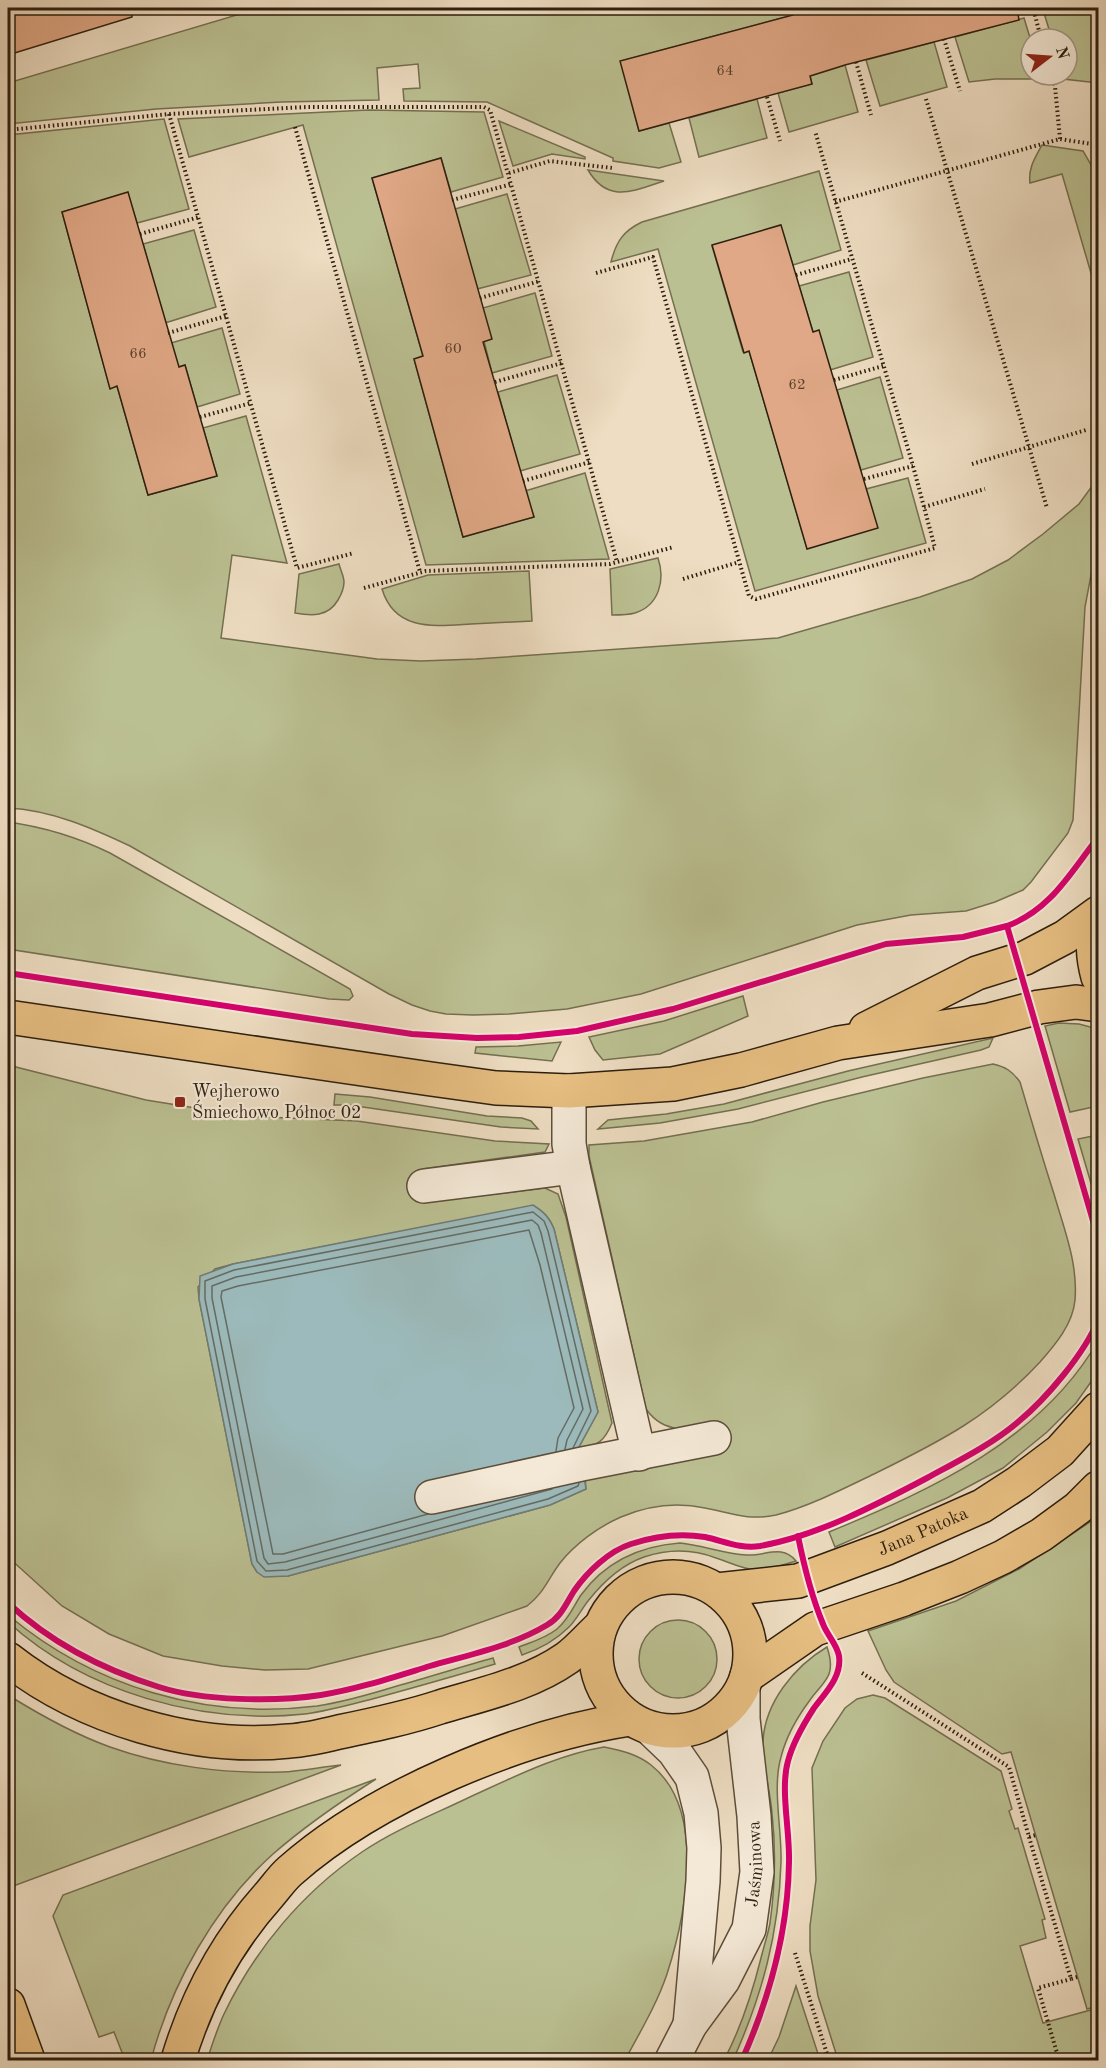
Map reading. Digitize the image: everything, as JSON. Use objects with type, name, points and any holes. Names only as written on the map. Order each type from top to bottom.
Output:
[{"type":"main road","points":[[837,1043],[977,973],[1025,958],[1065,937],[1098,913]]},
{"type":"main road","points":[[1098,922],[1094,934],[1093,960],[1098,977]]},
{"type":"main road","points":[[8,1017],[496,1088],[569,1091],[674,1084],[741,1070],[837,1043],[990,1020],[1039,1007],[1076,1002],[1098,1005]]},
{"type":"main road","name":"Jana Patoka","points":[[717,1590],[798,1581],[887,1548],[982,1506],[1060,1451],[1098,1409]]},
{"type":"main road","points":[[745,1682],[815,1629],[904,1599],[1003,1557],[1041,1535],[1078,1508],[1098,1488]]},
{"type":"main road","points":[[178,2061],[189,2024],[229,1946],[257,1908],[289,1872],[338,1835],[391,1803],[435,1781],[555,1734],[592,1725],[640,1724],[680,1732],[709,1724],[729,1709],[745,1682],[750,1664],[749,1639],[740,1616],[730,1602],[717,1590],[701,1582],[667,1577],[650,1580],[619,1598],[608,1611],[600,1627],[596,1647],[597,1667],[602,1687],[613,1704],[640,1724]]},
{"type":"main road","points":[[8,1659],[25,1673],[71,1699],[143,1728],[198,1739],[290,1742],[396,1721],[532,1678],[567,1658],[600,1627]]},
{"type":"main road","points":[[8,2005],[28,2061]]},
{"type":"street","points":[[569,1091],[569,1144],[573,1167],[639,1454]]},
{"type":"street","points":[[424,1185],[573,1167]]},
{"type":"street","points":[[432,1497],[714,1438]]},
{"type":"street","name":"Jaśminowa","points":[[672,2061],[690,2025],[723,1980],[749,1929],[757,1872],[754,1815],[744,1729],[745,1682]]},
{"type":"street","name":"Jaśminowa","points":[[640,1724],[674,1751],[692,1777],[701,1813],[704,1848],[703,1881],[690,2025]]},
{"type":"path","points":[[1035,15],[1038,27]]},
{"type":"path","points":[[944,39],[960,91]]},
{"type":"path","points":[[856,62],[871,115]]},
{"type":"path","points":[[1055,87],[1060,140]]},
{"type":"path","points":[[767,97],[780,141]]},
{"type":"path","points":[[927,99],[1047,508]]},
{"type":"path","points":[[8,130],[170,114],[307,107],[484,107],[490,110],[540,281],[617,562]]},
{"type":"path","points":[[170,114],[297,568],[354,553]]},
{"type":"path","points":[[295,126],[420,572]]},
{"type":"path","points":[[596,273],[652,257],[749,596],[756,599],[935,548],[815,131]]},
{"type":"path","points":[[835,202],[1060,140],[1098,145]]},
{"type":"path","points":[[509,173],[550,161],[613,168]]},
{"type":"path","points":[[452,200],[512,184]]},
{"type":"path","points":[[140,234],[199,217]]},
{"type":"path","points":[[796,275],[852,259]]},
{"type":"path","points":[[480,298],[540,281]]},
{"type":"path","points":[[168,333],[226,316]]},
{"type":"path","points":[[495,382],[562,363]]},
{"type":"path","points":[[834,380],[883,366]]},
{"type":"path","points":[[200,417],[251,403]]},
{"type":"path","points":[[972,464],[1086,430]]},
{"type":"path","points":[[523,481],[590,462]]},
{"type":"path","points":[[864,479],[913,466]]},
{"type":"path","points":[[924,507],[986,489]]},
{"type":"path","points":[[364,588],[420,572],[610,564],[674,547]]},
{"type":"path","points":[[683,579],[739,562]]},
{"type":"path","points":[[862,1672],[1009,1767],[1071,1979]]},
{"type":"path","points":[[1029,1837],[1036,1835]]},
{"type":"path","points":[[1061,1948],[1068,1946]]},
{"type":"path","points":[[795,1953],[829,2061]]},
{"type":"path","points":[[1059,2061],[1038,1988],[1077,1977]]},
{"type":"green space","points":[[260,8],[791,8],[793,15],[621,61],[639,131],[669,123],[681,162],[659,168],[613,161],[613,158],[487,102],[404,101],[403,89],[420,88],[418,64],[377,68],[379,100],[281,102],[156,109],[8,124],[8,83]]},
{"type":"green space","points":[[1065,8],[1098,8],[1098,83],[1079,81],[1079,27],[1048,27],[1044,13]]},
{"type":"green space","points":[[1024,18],[1027,27],[1019,27],[1019,79],[969,82],[955,37]]},
{"type":"green space","points":[[934,42],[947,87],[880,106],[866,60]]},
{"type":"green space","points":[[845,65],[858,112],[789,132],[778,93],[812,84],[810,76]]},
{"type":"green space","points":[[757,99],[767,138],[699,157],[689,118]]},
{"type":"green space","points":[[368,110],[484,112],[503,177],[451,192],[441,158],[372,178],[423,356],[414,359],[463,537],[534,517],[525,491],[585,473],[609,559],[426,565],[303,125],[189,157],[178,119]]},
{"type":"green space","points":[[164,119],[189,209],[137,223],[127,193],[62,212],[110,388],[117,386],[148,495],[217,476],[203,428],[246,416],[287,563],[232,555],[221,638],[377,659],[421,661],[778,638],[920,597],[972,579],[1008,560],[1043,534],[1079,504],[1098,478],[1098,538],[1085,607],[1073,820],[1068,833],[1031,882],[1023,890],[966,911],[911,915],[857,925],[641,994],[567,1009],[509,1014],[446,1014],[412,1005],[389,994],[130,846],[55,816],[8,808],[8,135]]},
{"type":"green space","points":[[499,121],[585,157],[585,159],[552,154],[513,166]]},
{"type":"green space","points":[[1042,145],[1083,151],[1098,177],[1098,297],[1062,174],[1030,183],[1031,168]]},
{"type":"green space","points":[[588,170],[664,181],[632,191],[613,191],[596,181]]},
{"type":"green space","points":[[819,171],[841,250],[793,265],[780,225],[712,246],[743,352],[749,351],[807,548],[866,489],[908,478],[926,543],[755,591],[658,249],[611,262],[621,238],[642,222]]},
{"type":"green space","points":[[507,194],[531,275],[477,289],[455,209]]},
{"type":"green space","points":[[194,230],[216,307],[165,323],[143,244]]},
{"type":"green space","points":[[849,272],[873,357],[830,370],[813,332],[799,286]]},
{"type":"green space","points":[[535,293],[552,356],[492,373],[484,341],[483,308]]},
{"type":"green space","points":[[222,328],[240,394],[197,407],[185,365],[178,367],[171,343]]},
{"type":"green space","points":[[557,375],[580,454],[520,471],[498,392]]},
{"type":"green space","points":[[880,377],[903,458],[861,470],[837,390]]},
{"type":"green space","points":[[658,558],[661,574],[659,590],[655,598],[635,613],[612,615],[610,569]]},
{"type":"green space","points":[[339,564],[344,584],[334,606],[319,614],[295,613],[299,574]]},
{"type":"green space","points":[[529,571],[532,621],[444,625],[418,623],[396,613],[388,603],[382,589],[428,575]]},
{"type":"green space","points":[[8,822],[60,833],[110,853],[350,989],[353,996],[349,1000],[329,999],[8,949]]},
{"type":"green space","points":[[743,996],[748,1016],[660,1054],[603,1060],[589,1037],[664,1021]]},
{"type":"green space","points":[[1059,1023],[1079,1024],[1098,1029],[1098,1106],[1070,1112],[1045,1026]]},
{"type":"green space","points":[[993,1038],[989,1047],[981,1050],[862,1077],[738,1109],[660,1123],[598,1129],[608,1120],[666,1114],[724,1104],[848,1071]]},
{"type":"green space","points":[[561,1042],[552,1061],[475,1053],[476,1047]]},
{"type":"green space","points":[[993,1064],[1008,1070],[1020,1082],[1069,1246],[1074,1273],[1074,1309],[1067,1326],[1052,1349],[1002,1398],[964,1426],[900,1461],[802,1507],[766,1517],[748,1517],[684,1505],[662,1506],[631,1513],[604,1526],[580,1543],[560,1563],[542,1591],[527,1606],[442,1636],[308,1669],[265,1670],[222,1666],[163,1656],[109,1634],[62,1606],[8,1557],[8,1065],[146,1100],[245,1116],[357,1121],[495,1141],[549,1144],[545,1152],[423,1169],[427,1202],[545,1188],[558,1194],[566,1217],[612,1423],[603,1438],[591,1446],[579,1450],[598,1412],[554,1229],[546,1215],[533,1206],[233,1264],[215,1269],[198,1287],[252,1564],[257,1572],[288,1576],[550,1505],[586,1489],[585,1477],[681,1430],[661,1423],[653,1418],[646,1409],[589,1156],[589,1145],[644,1141],[752,1122],[823,1102]]},
{"type":"green space","points":[[335,1094],[370,1097],[487,1116],[522,1118],[531,1121],[538,1129],[501,1127],[349,1105],[334,1105]]},
{"type":"green space","points":[[1098,1135],[1098,1207],[1078,1139]]},
{"type":"green space","points":[[1098,1341],[1098,1372],[1076,1403],[1047,1432],[1003,1468],[947,1498],[835,1547],[829,1532],[944,1479],[1015,1434],[1046,1407],[1074,1376]]},
{"type":"green space","points":[[1098,1515],[1098,2006],[1087,2009],[1011,1752],[1002,1754],[894,1682],[868,1631],[956,1601],[1019,1569]]},
{"type":"green space","points":[[680,1543],[738,1554],[779,1552],[791,1556],[796,1561],[756,1570],[689,1552],[671,1551],[644,1557],[620,1569],[606,1581],[572,1624],[558,1636],[522,1655],[519,1647],[557,1629],[591,1583],[612,1565],[637,1552]]},
{"type":"green space","points":[[8,1615],[41,1640],[77,1662],[114,1679],[153,1693],[234,1708],[275,1709],[317,1706],[367,1695],[493,1658],[495,1664],[323,1711],[266,1716],[226,1714],[186,1708],[108,1685],[39,1647],[8,1622]]},
{"type":"green space","points":[[678,1620],[693,1623],[705,1632],[714,1644],[717,1659],[714,1674],[705,1686],[693,1695],[678,1698],[663,1695],[651,1686],[642,1674],[639,1659],[642,1644],[651,1632],[663,1623]]},
{"type":"green space","points":[[827,1647],[830,1661],[829,1674],[793,1727],[783,1749],[778,1769],[780,1888],[767,1964],[752,2012],[733,2060],[724,2060],[750,1998],[772,1909],[774,1840],[764,1759],[765,1727],[776,1699],[793,1675]]},
{"type":"green space","points":[[8,1695],[57,1724],[97,1742],[130,1754],[173,1764],[239,1772],[289,1771],[341,1765],[8,1888]]},
{"type":"green space","points":[[873,1695],[885,1698],[1001,1771],[1012,1809],[1009,1811],[1015,1829],[1018,1828],[1045,1919],[1042,1920],[1046,1938],[1020,1946],[1043,2023],[1098,2008],[1098,2052],[1073,2060],[838,2060],[818,1996],[810,1951],[810,1926],[816,1880],[812,1768],[823,1741],[845,1708],[857,1699]]},
{"type":"green space","points":[[604,1747],[634,1755],[646,1761],[669,1784],[680,1808],[686,1835],[685,1894],[674,1950],[658,1996],[625,2060],[207,2060],[224,2014],[250,1967],[282,1924],[340,1868],[388,1836],[504,1781],[569,1755]]},
{"type":"green space","points":[[376,1779],[285,1844],[252,1875],[232,1898],[197,1949],[183,1976],[170,2004],[151,2060],[125,2060],[114,2032],[99,2037],[53,1916],[63,1895]]},
{"type":"green space","points":[[796,1986],[820,2060],[768,2060],[779,2037]]},
{"type":"water","points":[[533,1205],[546,1215],[554,1229],[598,1412],[579,1447],[586,1489],[550,1505],[288,1576],[264,1577],[257,1572],[252,1564],[199,1299],[200,1276],[233,1264]]},
{"type":"building","points":[[8,8],[131,8],[132,17],[8,55]]},
{"type":"building","points":[[791,8],[1017,8],[1019,20],[845,65],[810,76],[812,84],[639,131],[620,61],[793,15]]},
{"type":"building","points":[[441,158],[492,339],[483,342],[534,517],[463,537],[414,359],[423,356],[372,178]]},
{"type":"building","points":[[128,192],[179,367],[185,365],[217,476],[148,495],[117,386],[110,389],[62,212]]},
{"type":"building","points":[[781,225],[813,332],[819,330],[878,528],[807,549],[749,351],[744,353],[712,245]]},
{"type":"cycle path","points":[[1098,834],[1093,844],[1056,892],[1034,912],[1007,926],[1098,1238]]},
{"type":"cycle path","points":[[8,973],[412,1034],[477,1038],[519,1037],[577,1031],[673,1009],[886,944],[963,937],[1007,926]]},
{"type":"cycle path","points":[[8,1603],[42,1630],[79,1653],[118,1672],[176,1692],[217,1698],[283,1699],[321,1695],[362,1686],[490,1649],[534,1632],[556,1618],[579,1584],[599,1563],[631,1544],[658,1537],[686,1535],[705,1537],[739,1546],[760,1546],[803,1535],[887,1499],[974,1452],[1018,1422],[1064,1375],[1084,1347],[1098,1320]]},
{"type":"cycle path","points":[[742,2060],[769,1988],[785,1913],[789,1862],[785,1797],[788,1761],[799,1734],[814,1708],[832,1684],[839,1664],[838,1652],[815,1602],[798,1536]]},
{"type":"place","name":"Wejherowo Śmiechowo Północ 02","points":[[180,1102]]}]
